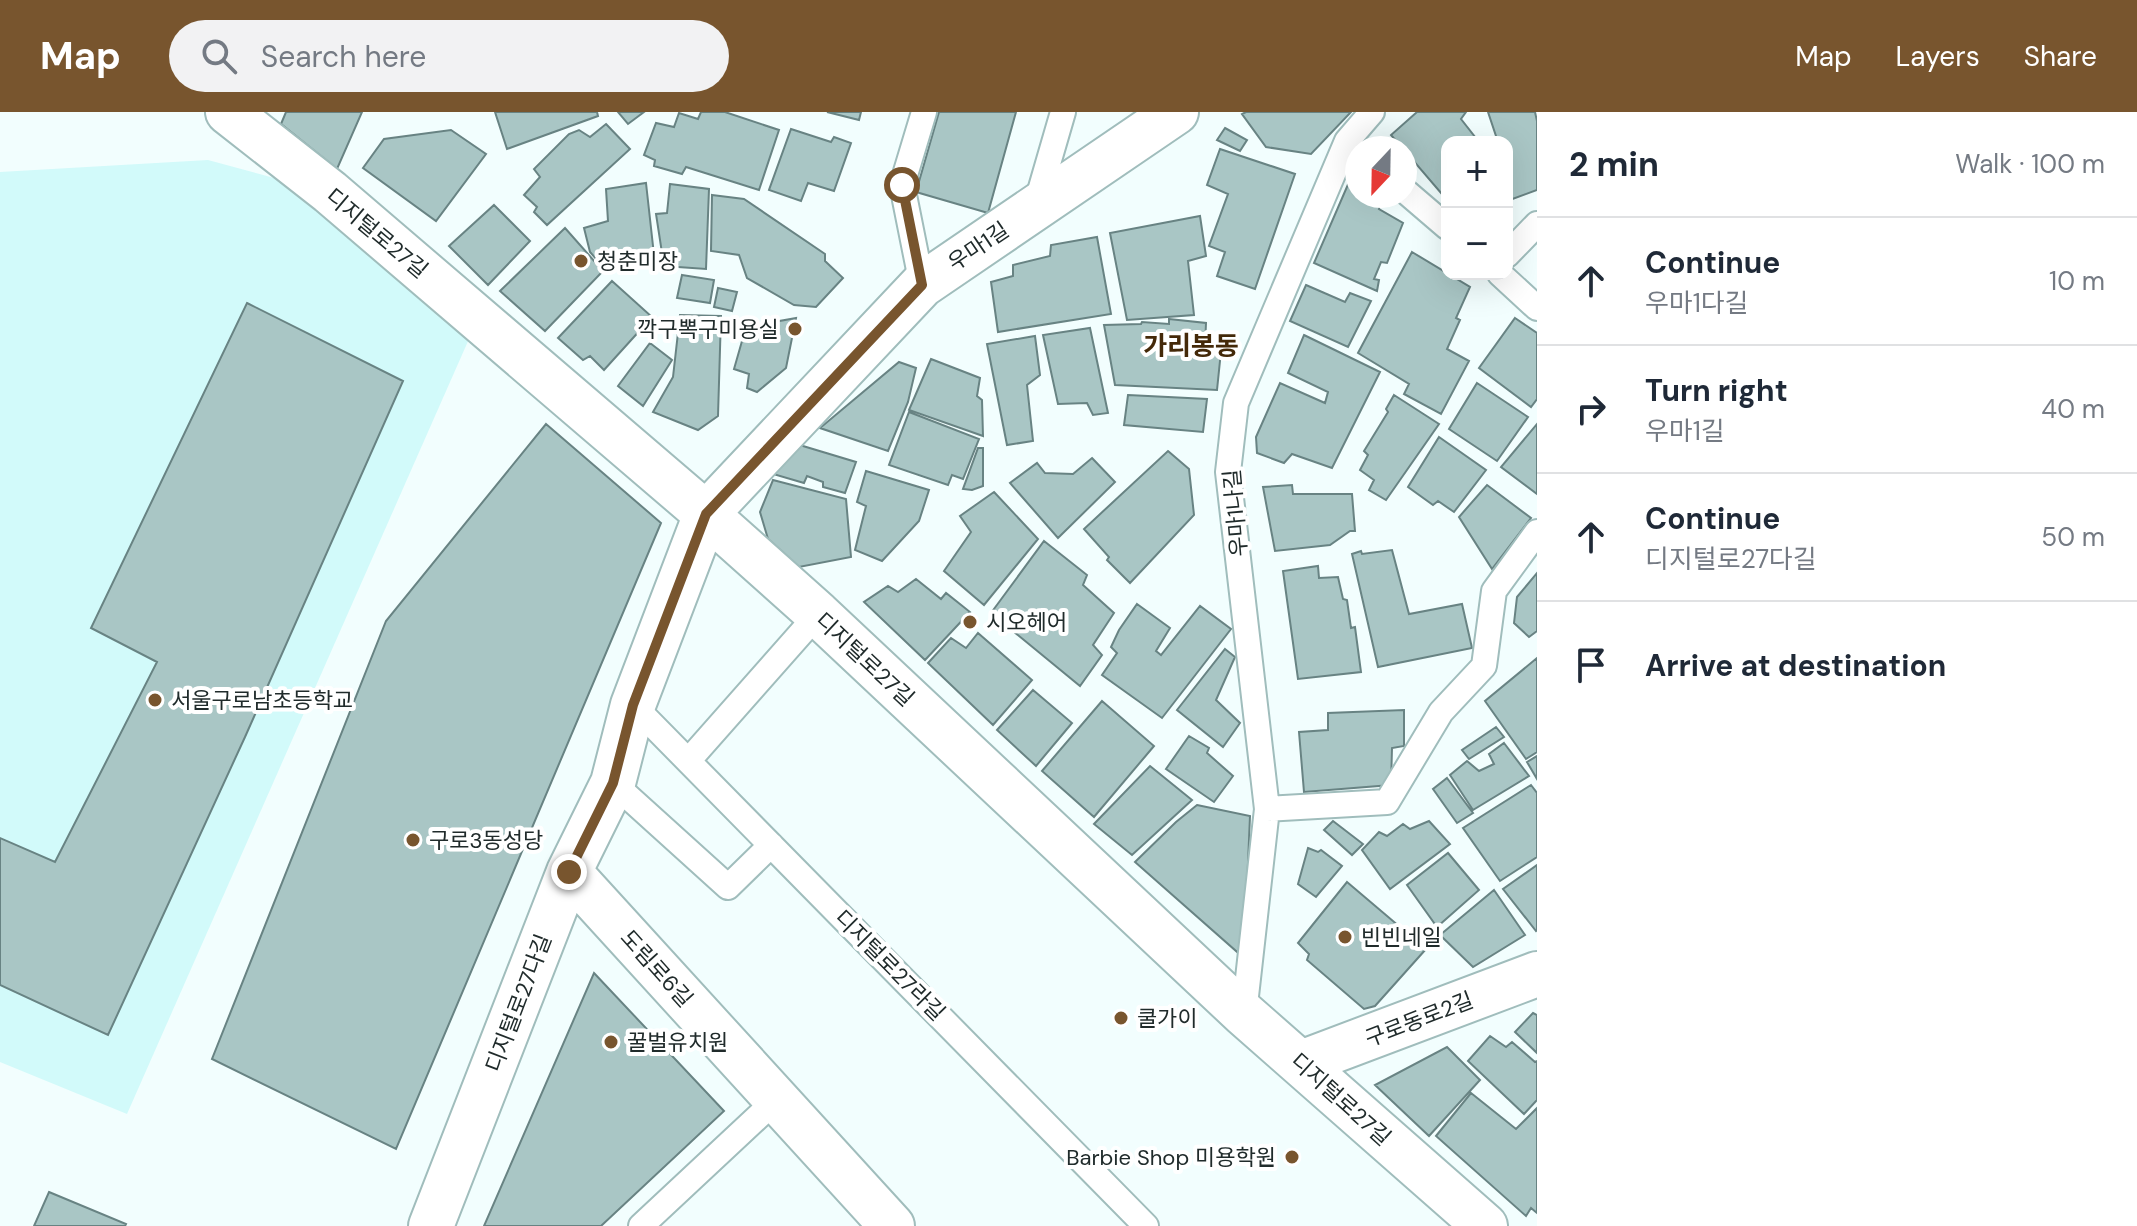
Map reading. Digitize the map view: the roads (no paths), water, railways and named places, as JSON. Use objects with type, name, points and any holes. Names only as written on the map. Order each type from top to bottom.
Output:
[{"type":"street","name":"디지털로27길","points":[[228,112],[330,192],[706,514],[818,614],[1244,1014],[1477,1224]]},
{"type":"street","name":"우마1길","points":[[706,514],[922,285],[1176,112]]},
{"type":"street","name":"디지털로27다길","points":[[431,1226],[569,872],[613,783],[633,705],[706,514]]},
{"type":"street","name":"도림로6길","points":[[569,872],[892,1226]]},
{"type":"street","name":"구로동로2길","points":[[1301,1063],[1537,974]]},
{"type":"lane","points":[[922,285],[902,185],[924,112]]},
{"type":"lane","points":[[1035,208],[1063,112]]},
{"type":"lane","name":"우마1나길","points":[[1358,136],[1372,112]]},
{"type":"lane","name":"우마1나길","points":[[1244,1014],[1267,809],[1228,472],[1236,403],[1345,162]]},
{"type":"lane","points":[[1417,201],[1441,222]]},
{"type":"lane","points":[[1513,249],[1537,224]]},
{"type":"lane","points":[[1507,280],[1537,308]]},
{"type":"lane","points":[[1267,809],[1387,802],[1441,712],[1484,666],[1494,591],[1537,532]]},
{"type":"lane","points":[[689,760],[818,614]]},
{"type":"lane","name":"디지털로27라길","points":[[633,705],[1146,1226]]},
{"type":"lane","points":[[613,783],[728,887],[771,845]]},
{"type":"lane","points":[[641,1226],[777,1099]]},
{"type":"place","name":"청춘미장","points":[[581,261]]},
{"type":"place","name":"깍구뽁구미용실","points":[[795,329]]},
{"type":"place","name":"시오헤어","points":[[970,622]]},
{"type":"place","name":"서울구로남초등학교","points":[[155,700]]},
{"type":"place","name":"구로3동성당","points":[[413,840]]},
{"type":"place","name":"빈빈네일","points":[[1345,937]]},
{"type":"place","name":"쿨가이","points":[[1121,1018]]},
{"type":"place","name":"꿀벌유치원","points":[[611,1042]]},
{"type":"place","name":"Barbie Shop 미용학원","points":[[1292,1157]]},
{"type":"district","name":"가리봉동","points":[[1191,346]]}]
